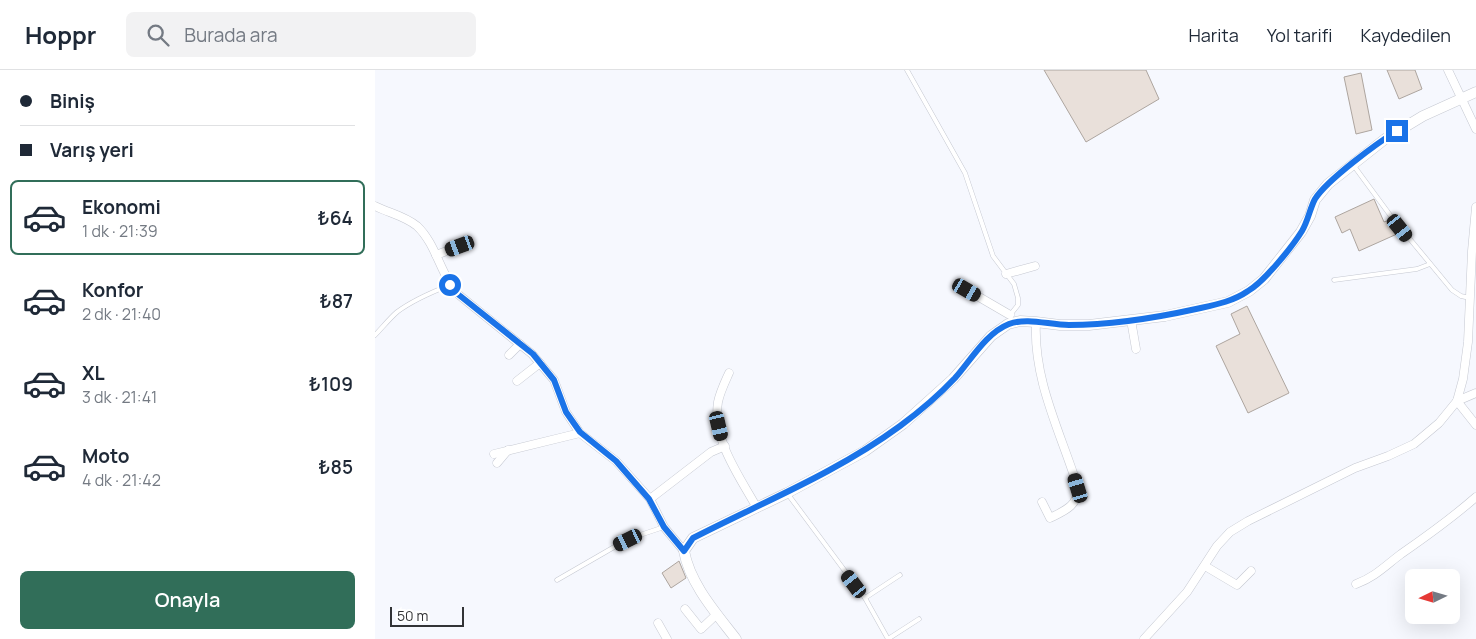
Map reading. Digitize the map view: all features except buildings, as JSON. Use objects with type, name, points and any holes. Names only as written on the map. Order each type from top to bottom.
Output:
[{"type":"street","points":[[1448,70],[1476,129]]},
{"type":"street","points":[[967,290],[1009,320],[1060,325],[1089,325],[1165,316],[1228,302],[1249,291],[1264,278],[1301,232],[1310,216],[1315,200],[1328,184],[1385,139],[1423,116],[1476,92]]},
{"type":"street","points":[[375,206],[416,225],[428,238],[450,285],[459,295],[533,354],[554,380],[566,412],[580,432],[616,461],[649,499],[664,527],[684,551],[686,561],[696,582],[736,639]]},
{"type":"street","points":[[1144,639],[1187,592],[1217,546],[1229,532],[1355,468],[1414,444],[1439,423],[1457,401],[1463,379],[1468,342],[1476,207]]},
{"type":"street","points":[[436,255],[460,246]]},
{"type":"street","points":[[1006,274],[1035,266]]},
{"type":"street","points":[[684,551],[693,538],[787,493],[865,451],[903,424],[953,379],[991,336],[1009,320]]},
{"type":"street","points":[[1131,320],[1136,349]]},
{"type":"street","points":[[1036,322],[1039,373],[1078,492],[1076,500],[1069,508],[1050,518],[1042,502]]},
{"type":"street","points":[[509,355],[520,344]]},
{"type":"street","points":[[517,382],[540,363]]},
{"type":"street","points":[[729,373],[719,401],[718,414],[725,446],[757,508]]},
{"type":"street","points":[[1457,401],[1476,393]]},
{"type":"street","points":[[1457,401],[1476,425]]},
{"type":"street","points":[[494,454],[580,432]]},
{"type":"street","points":[[649,499],[711,452],[725,446]]},
{"type":"street","points":[[497,462],[508,450]]},
{"type":"street","points":[[1356,584],[1370,579],[1476,497]]},
{"type":"street","points":[[1205,566],[1237,585],[1251,571]]},
{"type":"street","points":[[685,609],[701,629],[701,639]]},
{"type":"street","points":[[701,629],[717,614]]},
{"type":"street","points":[[658,623],[667,639]]},
{"type":"lane","points":[[907,70],[965,173],[995,262],[1014,284],[1018,305],[1009,320]]},
{"type":"lane","points":[[1352,164],[1429,264],[1456,294],[1470,298]]},
{"type":"lane","points":[[1334,280],[1417,269],[1429,264]]},
{"type":"lane","points":[[375,335],[408,305],[450,285]]},
{"type":"lane","points":[[787,493],[865,598],[888,639],[919,619]]},
{"type":"lane","points":[[557,580],[618,545],[664,527]]},
{"type":"lane","points":[[865,598],[900,575]]},
{"type":"route","points":[[450,285],[459,295],[533,354],[554,380],[566,412],[580,432],[616,461],[649,499],[664,527],[684,551],[693,538],[787,493],[865,451],[903,424],[928,402],[953,379],[991,336],[1008,324],[1020,321],[1060,325],[1089,325],[1165,316],[1228,302],[1249,291],[1264,278],[1301,232],[1310,216],[1315,200],[1328,184],[1397,131]]}]
